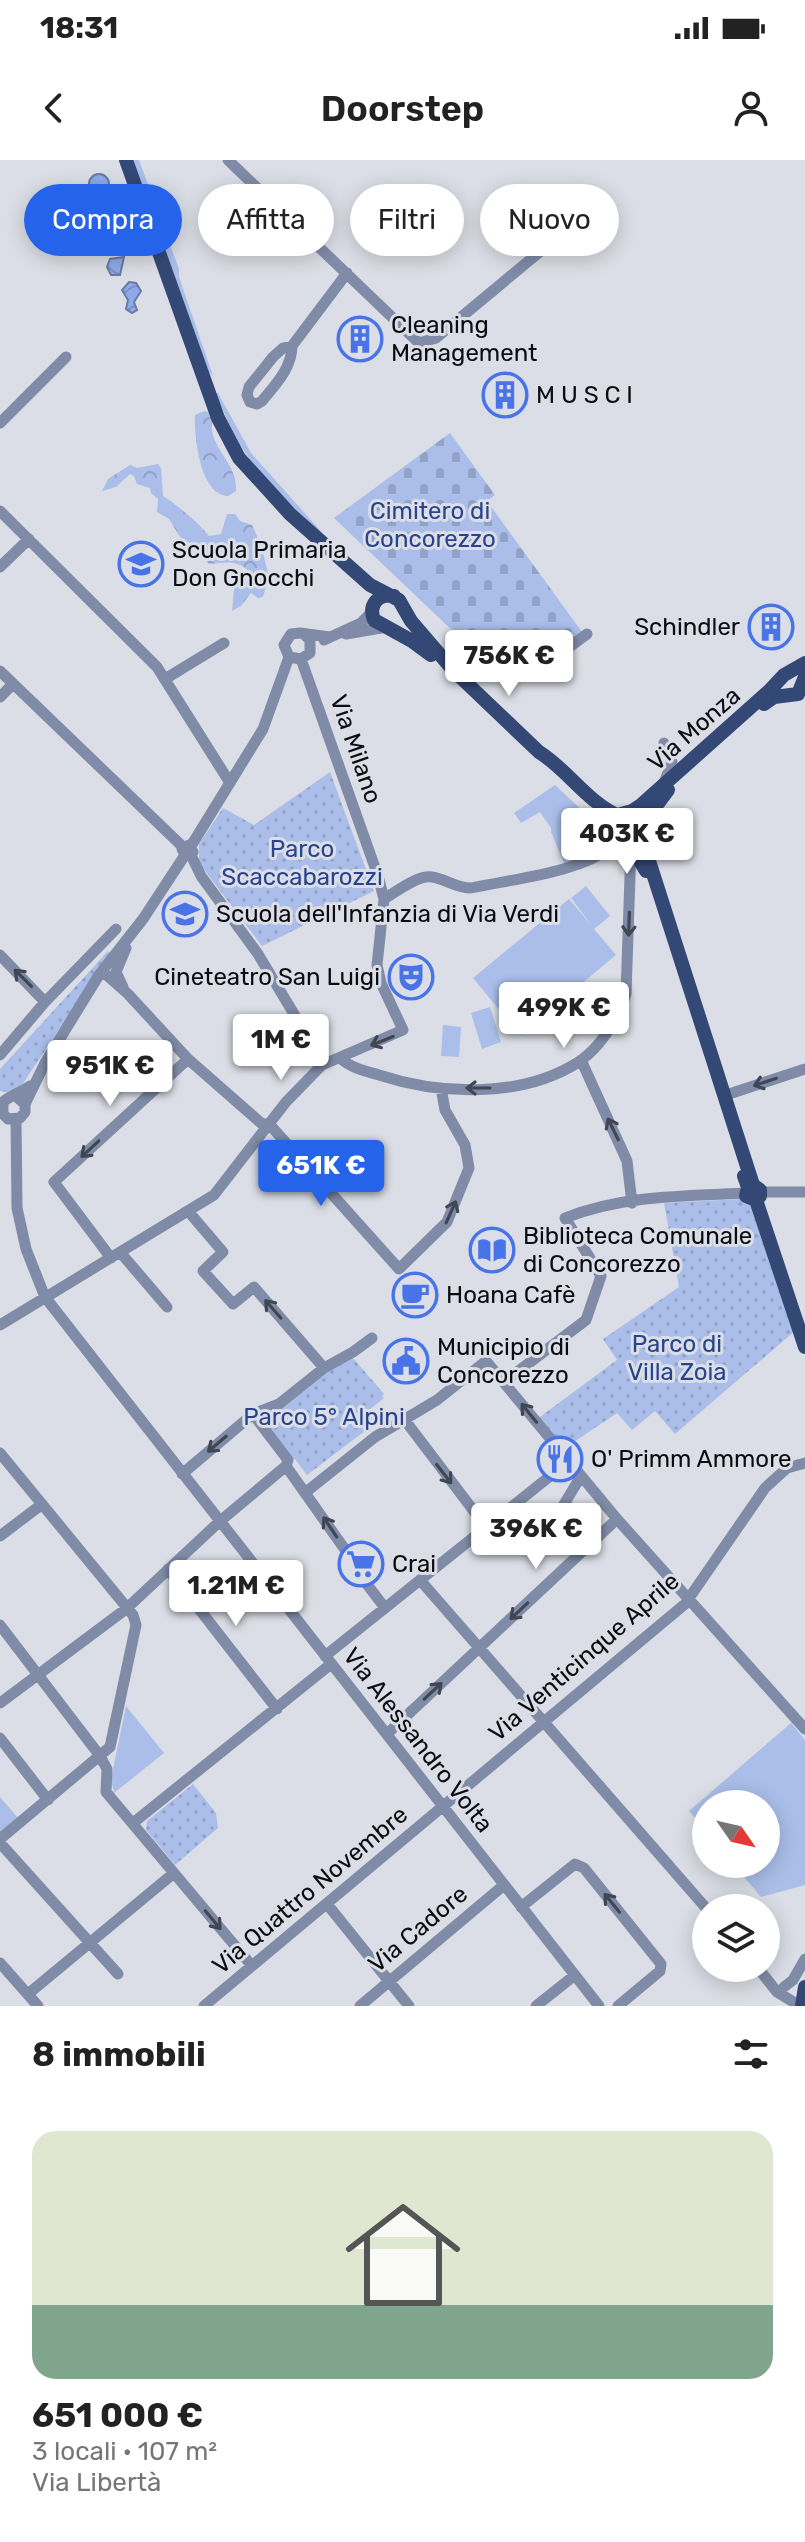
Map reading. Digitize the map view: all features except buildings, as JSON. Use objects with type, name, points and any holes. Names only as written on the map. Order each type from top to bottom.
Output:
[{"type":"main road","points":[[126,160],[228,439],[245,466],[364,592],[377,623],[412,641],[454,671]]},
{"type":"main road","points":[[290,514],[370,585],[399,602],[411,621],[454,671],[539,752],[552,760],[628,830],[655,885],[723,1089],[720,1097],[805,1347]]},
{"type":"main road","points":[[372,609],[381,597],[399,602]]},
{"type":"main road","points":[[387,627],[400,622],[399,602]]},
{"type":"main road","name":"Via Monza","points":[[628,830],[690,767],[768,700],[797,686],[805,663]]},
{"type":"main road","name":"Via Monza","points":[[628,830],[664,784],[689,760],[765,696],[797,686]]},
{"type":"street","points":[[228,160],[419,343],[428,343],[436,338],[535,256]]},
{"type":"street","points":[[292,346],[292,356],[285,371],[262,401],[257,404],[250,402],[248,389],[277,353],[292,346],[347,273]]},
{"type":"street","points":[[0,423],[66,357]]},
{"type":"street","points":[[0,511],[152,662],[230,783]]},
{"type":"street","points":[[0,567],[29,539]]},
{"type":"street","points":[[21,1100],[9,1097],[2,1101],[5,1117],[16,1120],[23,1116],[21,1100],[102,971],[136,929],[230,783],[267,721],[295,658],[361,623],[372,609]]},
{"type":"street","points":[[295,658],[284,650],[285,641],[295,633],[332,636],[387,627]]},
{"type":"street","points":[[304,634],[310,640],[311,649]]},
{"type":"street","points":[[557,656],[587,634]]},
{"type":"street","points":[[165,679],[224,643]]},
{"type":"street","name":"Via Milano","points":[[295,658],[384,899]]},
{"type":"street","points":[[0,671],[187,851],[201,876],[258,954],[322,1065]]},
{"type":"street","points":[[0,697],[13,684]]},
{"type":"street","points":[[664,784],[672,762],[664,743],[689,760]]},
{"type":"street","points":[[0,1325],[214,1195],[286,1102],[322,1065],[403,1030],[381,983],[377,965],[384,899],[422,878],[432,877],[461,888],[471,888],[566,867],[601,855],[628,830]]},
{"type":"street","points":[[340,1058],[348,1065],[400,1082],[441,1088],[528,1084],[581,1060],[603,1039],[618,1016],[626,994],[628,830]]},
{"type":"street","points":[[0,1055],[45,1002],[116,929]]},
{"type":"street","points":[[128,994],[117,976],[117,970],[136,929]]},
{"type":"street","points":[[0,955],[45,1002]]},
{"type":"street","points":[[102,971],[128,994],[188,1059],[261,1123],[270,1125],[399,1269],[447,1222],[469,1168],[465,1145],[445,1110],[441,1088]]},
{"type":"street","points":[[167,1307],[115,1255],[54,1182],[188,1059]]},
{"type":"street","points":[[581,1060],[624,1153],[632,1203]]},
{"type":"street","points":[[723,1089],[805,1069]]},
{"type":"street","name":"Via Alessandro Volta","points":[[16,1120],[17,1208],[26,1249],[45,1297],[599,2006]]},
{"type":"street","points":[[504,1382],[586,1320],[601,1276],[565,1218],[603,1206],[676,1195],[805,1192]]},
{"type":"street","points":[[188,1211],[223,1252],[203,1271],[233,1304],[254,1287],[324,1368]]},
{"type":"street","points":[[182,1474],[253,1414],[279,1404],[324,1368],[372,1338]]},
{"type":"street","points":[[306,1492],[375,1437],[437,1400],[486,1361],[617,1519],[805,1729]]},
{"type":"street","points":[[0,1703],[126,1609],[219,1522],[286,1466],[288,1460],[253,1414]]},
{"type":"street","points":[[404,1419],[486,1527]]},
{"type":"street","points":[[0,1453],[133,1615],[136,1625],[110,1747],[0,1841],[118,1974]]},
{"type":"street","points":[[133,1823],[277,1709],[385,1608],[569,1461]]},
{"type":"street","name":"Via Venticinque Aprile","points":[[444,1807],[691,1599],[765,1488],[787,1468],[805,1463]]},
{"type":"street","points":[[286,1466],[346,1551],[350,1562],[385,1608]]},
{"type":"street","points":[[560,1511],[581,1476]]},
{"type":"street","points":[[0,1536],[41,1505]]},
{"type":"street","points":[[387,1734],[617,1519]]},
{"type":"street","points":[[168,1569],[277,1709]]},
{"type":"street","points":[[420,1580],[694,1894]]},
{"type":"street","points":[[0,1625],[100,1756],[107,1769],[106,1792],[252,1966]]},
{"type":"street","points":[[0,1738],[48,1800]]},
{"type":"street","name":"Via Quattro Novembre","points":[[204,2006],[444,1807]]},
{"type":"street","points":[[521,1907],[575,1864],[580,1866],[661,1964],[660,1971],[618,2006]]},
{"type":"street","points":[[28,1994],[174,1873]]},
{"type":"street","name":"Via Cadore","points":[[360,2006],[504,1885]]},
{"type":"street","points":[[327,1904],[409,2006]]},
{"type":"street","points":[[784,1987],[793,1980],[805,1959]]},
{"type":"street","points":[[0,1963],[38,2006]]},
{"type":"street","points":[[536,2006],[575,1975]]},
{"type":"street","points":[[771,1983],[803,1998]]},
{"type":"street","points":[[771,1983],[777,1992],[803,1998]]},
{"type":"green space","points":[[133,160],[139,160],[148,184],[142,184]]},
{"type":"green space","points":[[167,256],[174,256],[179,269],[179,277],[213,376]]},
{"type":"green space","points":[[216,393],[251,453],[326,537],[260,473],[237,439]]},
{"type":"green space","points":[[204,411],[213,418],[214,439],[234,474],[236,491],[228,496],[211,486],[201,463],[195,415]]},
{"type":"green space","name":"Cimitero di Concorezzo","points":[[450,433],[495,495],[487,501],[582,632],[507,688],[465,629],[456,634],[334,518]]},
{"type":"green space","points":[[158,464],[163,496],[188,514],[209,536],[221,534],[227,514],[235,514],[240,521],[252,525],[269,577],[263,597],[258,598],[251,593],[241,606],[232,611],[234,589],[249,579],[249,571],[235,563],[209,564],[196,547],[180,537],[169,519],[157,512],[158,499],[150,488],[137,484],[134,476],[130,474],[116,487],[102,491],[108,479],[130,465],[137,468]]},
{"type":"green space","name":"Parco Scaccabarozzi","points":[[330,772],[374,891],[262,946],[199,863],[199,844],[223,808],[254,825]]},
{"type":"green space","points":[[555,785],[614,840],[564,863],[551,828],[540,812],[521,823],[514,813]]},
{"type":"green space","points":[[586,886],[610,916],[594,929],[616,955],[520,1035],[473,978],[569,899],[592,926],[571,898]]},
{"type":"green space","points":[[108,951],[110,953],[20,1088],[0,1091],[0,1069]]},
{"type":"green space","points":[[490,1007],[501,1042],[482,1049],[471,1013]]},
{"type":"green space","points":[[443,1025],[461,1027],[459,1057],[441,1056]]},
{"type":"green space","name":"Parco di Villa Zoia","points":[[741,1199],[752,1206],[795,1331],[675,1434],[655,1411],[632,1430],[617,1413],[562,1450],[537,1419],[617,1360],[603,1339],[679,1287],[664,1203]]},
{"type":"green space","name":"Parco 5° Alpini","points":[[353,1358],[384,1394],[384,1398],[369,1410],[378,1421],[307,1475],[295,1459],[288,1458],[258,1419],[327,1370]]},
{"type":"green space","points":[[126,1706],[164,1753],[114,1793],[111,1779]]},
{"type":"green space","points":[[791,1723],[805,1740],[805,1885],[772,1894],[758,1894],[745,1878],[780,1878],[780,1790],[713,1790]]},
{"type":"green space","points":[[193,1784],[216,1813],[218,1828],[175,1865],[146,1830],[147,1821]]},
{"type":"green space","points":[[0,1797],[18,1818],[0,1833]]},
{"type":"water","points":[[99,174],[109,184],[89,184],[92,177]]},
{"type":"water","points":[[124,257],[120,275],[111,275],[107,267],[110,259]]},
{"type":"water","points":[[129,282],[136,283],[141,291],[134,302],[137,310],[132,313],[126,309],[128,300],[122,290]]},
{"type":"place","name":"Cleaning Management","points":[[360,339]]},
{"type":"place","name":"M U S C I","points":[[505,395]]},
{"type":"place","name":"Scuola Primaria Don Gnocchi","points":[[141,564]]},
{"type":"place","name":"Schindler","points":[[771,627]]},
{"type":"place","name":"Scuola dell'Infanzia di Via Verdi","points":[[185,914]]},
{"type":"place","name":"Cineteatro San Luigi","points":[[411,977]]},
{"type":"place","name":"Biblioteca Comunale di Concorezzo","points":[[492,1250]]},
{"type":"place","name":"Hoana Cafè","points":[[415,1295]]},
{"type":"place","name":"Municipio di Concorezzo","points":[[406,1361]]},
{"type":"place","name":"O' Primm Ammore","points":[[560,1459]]},
{"type":"place","name":"Crai","points":[[361,1564]]}]
